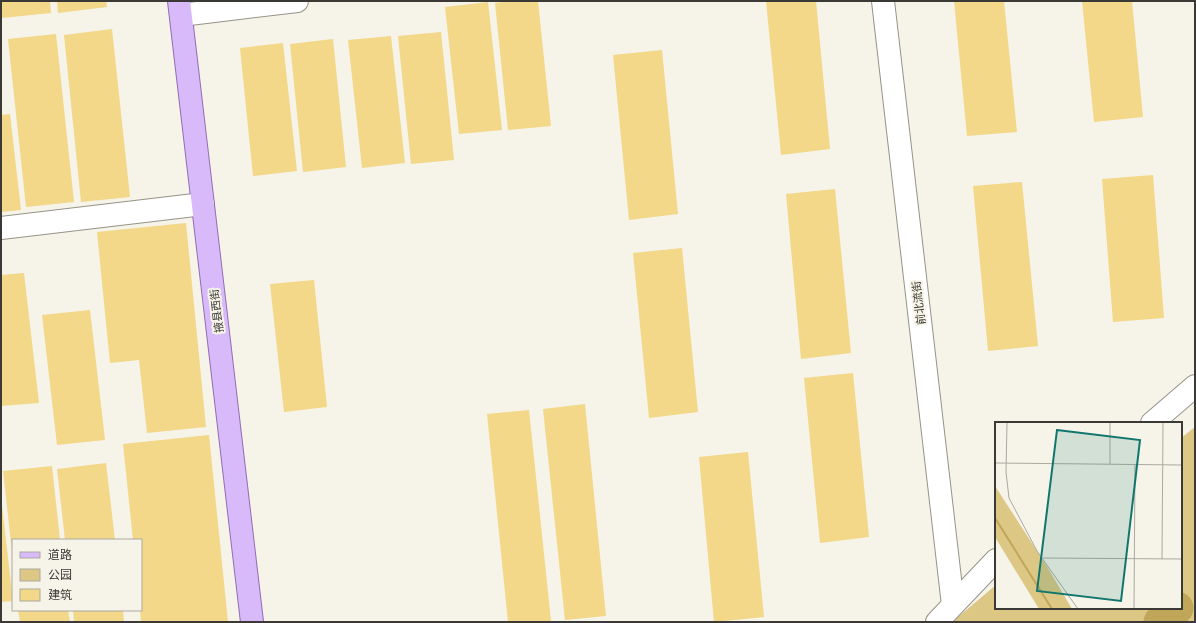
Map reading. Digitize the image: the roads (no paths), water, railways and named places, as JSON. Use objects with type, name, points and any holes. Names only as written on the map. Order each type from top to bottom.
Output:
[{"type":"main road","name":"掖县西街","points":[[180,8],[252,622]]},
{"type":"street","points":[[180,8],[297,1]]},
{"type":"street","name":"前北流街","points":[[883,1],[953,605]]},
{"type":"street","points":[[1,228],[203,204]]},
{"type":"street","points":[[1153,422],[1195,386]]},
{"type":"street","points":[[937,622],[995,561]]},
{"type":"waterway","points":[[1160,622],[1176,609]]}]
